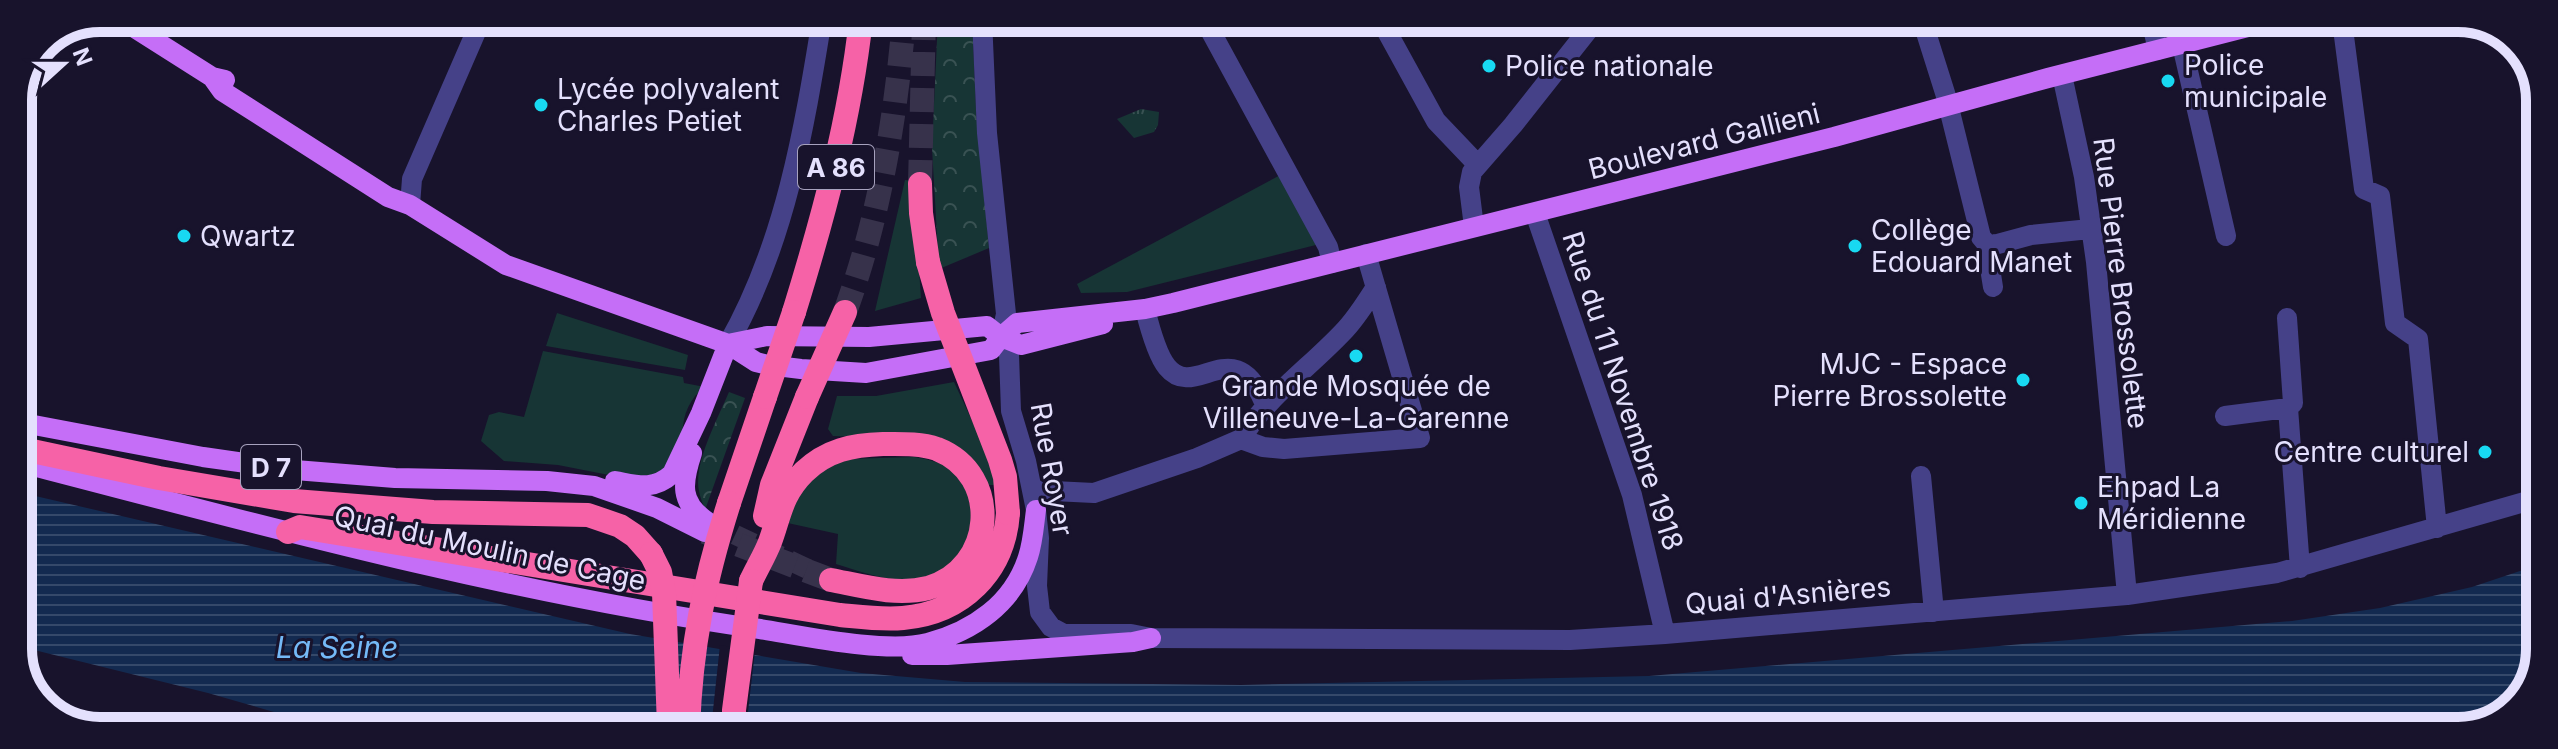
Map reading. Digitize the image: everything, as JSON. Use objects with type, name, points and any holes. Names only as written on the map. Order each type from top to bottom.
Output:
[{"type":"highway","name":"A 86","points":[[689,717],[700,606],[729,503],[794,312],[835,170],[859,32]]},
{"type":"highway","points":[[288,532],[300,527],[840,615],[892,619],[935,612],[955,603],[975,588],[993,567],[999,553],[1008,513],[1005,477],[943,313],[928,262],[920,184]]},
{"type":"highway","points":[[734,717],[751,581],[772,485],[845,312]]},
{"type":"highway","points":[[751,581],[770,542],[786,494],[804,472],[828,454],[871,444],[927,446],[947,454],[971,477],[981,503],[983,530],[977,549],[961,570],[938,584],[903,591],[831,580]]},
{"type":"highway","points":[[32,451],[159,478],[294,501],[433,512],[588,515],[620,526],[635,536],[651,554],[660,572],[664,593],[669,717]]},
{"type":"main road","name":"Boulevard Gallieni","points":[[141,32],[212,77],[234,83],[392,185],[410,205],[506,265],[728,344],[756,362],[801,369],[866,373],[991,350],[1017,323],[1145,309],[1834,137],[2228,32]]},
{"type":"main road","points":[[728,344],[767,336],[869,337],[987,326],[1001,337]]},
{"type":"main road","points":[[527,481],[586,477],[650,487],[664,481],[678,465],[728,344]]},
{"type":"main road","points":[[527,481],[575,483],[607,489],[707,527],[688,505],[685,478],[690,456],[722,376],[728,344]]},
{"type":"main road","name":"Quai du Moulin de Cage","points":[[32,425],[203,457],[295,470],[395,478],[527,481]]},
{"type":"main road","name":"Quai du Moulin de Cage","points":[[32,466],[468,576],[718,623],[795,634]]},
{"type":"main road","points":[[795,634],[909,646],[954,635],[968,628],[993,611],[1015,586],[1029,554],[1035,500]]},
{"type":"main road","points":[[795,634],[852,651],[924,655],[1133,642],[1151,638]]},
{"type":"street","points":[[410,205],[412,179],[476,32]]},
{"type":"street","points":[[728,344],[749,308],[792,182],[820,32]]},
{"type":"street","name":"Rue Royer","points":[[983,32],[987,133],[1006,314],[1001,337],[1009,355],[1013,420],[1035,500],[1040,612]]},
{"type":"street","points":[[1211,32],[1328,247],[1332,263]]},
{"type":"street","points":[[1387,32],[1436,121],[1477,164]]},
{"type":"street","points":[[1474,227],[1469,182],[1472,172],[1587,32]]},
{"type":"street","points":[[1926,32],[1981,237],[1986,243],[1993,287]]},
{"type":"street","points":[[2154,32],[2158,50]]},
{"type":"street","points":[[2343,32],[2364,189],[2380,196],[2395,323],[2418,339],[2437,528]]},
{"type":"street","points":[[2182,45],[2226,236]]},
{"type":"street","name":"Rue Pierre Brossolette","points":[[2062,75],[2084,177],[2096,262],[2127,595]]},
{"type":"street","name":"Rue du 11 Novembre 1918","points":[[1535,213],[1632,495],[1665,634]]},
{"type":"street","points":[[1986,243],[1994,245],[2031,235],[2090,229]]},
{"type":"street","points":[[1241,439],[1263,447],[1284,449],[1420,438],[1366,254]]},
{"type":"street","points":[[1035,500],[1100,492],[1241,439],[1251,422],[1346,330],[1376,287]]},
{"type":"street","points":[[1145,309],[1163,361],[1170,370],[1185,377],[1228,368],[1240,370],[1257,385],[1266,407]]},
{"type":"street","points":[[2225,416],[2288,408],[2293,403],[2287,318]]},
{"type":"street","points":[[2288,408],[2300,568]]},
{"type":"street","points":[[1921,476],[1934,612]]},
{"type":"street","name":"Quai d'Asnières","points":[[1040,612],[1051,627],[1064,634],[1131,634],[1151,638],[1570,640],[1665,634],[2127,595],[2253,578],[2300,568],[2526,502]]},
{"type":"green space","points":[[937,32],[973,32],[976,110],[989,248],[939,269],[932,148]]},
{"type":"green space","points":[[1141,109],[1159,112],[1158,125],[1154,132],[1134,138],[1117,119]]},
{"type":"green space","points":[[1284,173],[1332,241],[1127,292],[1081,293],[1077,284]]},
{"type":"green space","points":[[905,180],[913,181],[921,298],[875,311]]},
{"type":"green space","points":[[557,313],[688,355],[685,370],[546,346]]},
{"type":"green space","points":[[543,351],[683,377],[684,383],[705,387],[694,397],[687,410],[683,440],[670,456],[663,475],[614,476],[558,465],[504,461],[481,441],[489,415],[499,412],[524,417]]},
{"type":"green space","points":[[954,382],[989,457],[996,485],[983,485],[890,438],[833,436],[828,429],[837,396],[876,396]]},
{"type":"green space","points":[[729,392],[745,398],[705,510],[699,491],[700,468]]},
{"type":"green space","points":[[914,457],[934,461],[953,470],[964,482],[969,496],[972,513],[967,542],[960,554],[938,572],[900,580],[845,567],[836,564],[838,534],[783,522],[784,511],[821,469],[847,459]]},
{"type":"water","name":"La Seine","points":[[32,495],[630,634],[861,673],[965,682],[1241,685],[1649,676],[2292,621],[2380,608],[2472,587],[2526,569],[2526,648],[2519,679],[2509,694],[2492,708],[2458,717],[291,717],[32,649]]},
{"type":"pier","points":[[720,645],[755,651],[747,717],[712,717]]},
{"type":"tunnel","points":[[845,312],[867,241],[884,167],[903,32]]},
{"type":"tunnel","points":[[920,184],[924,32]]},
{"type":"tunnel","points":[[708,522],[831,580]]},
{"type":"tunnel","points":[[705,532],[831,580]]},
{"type":"place","name":"Police nationale","points":[[1489,66]]},
{"type":"place","name":"Police municipale","points":[[2168,81]]},
{"type":"place","name":"Lycée polyvalent Charles Petiet","points":[[541,105]]},
{"type":"place","name":"Qwartz","points":[[184,236]]},
{"type":"place","name":"Collège Edouard Manet","points":[[1855,246]]},
{"type":"place","name":"Grande Mosquée de Villeneuve-La-Garenne","points":[[1356,356]]},
{"type":"place","name":"MJC - Espace Pierre Brossolette","points":[[2023,380]]},
{"type":"place","name":"Centre culturel","points":[[2485,452]]},
{"type":"place","name":"Ehpad La Méridienne","points":[[2081,503]]}]
